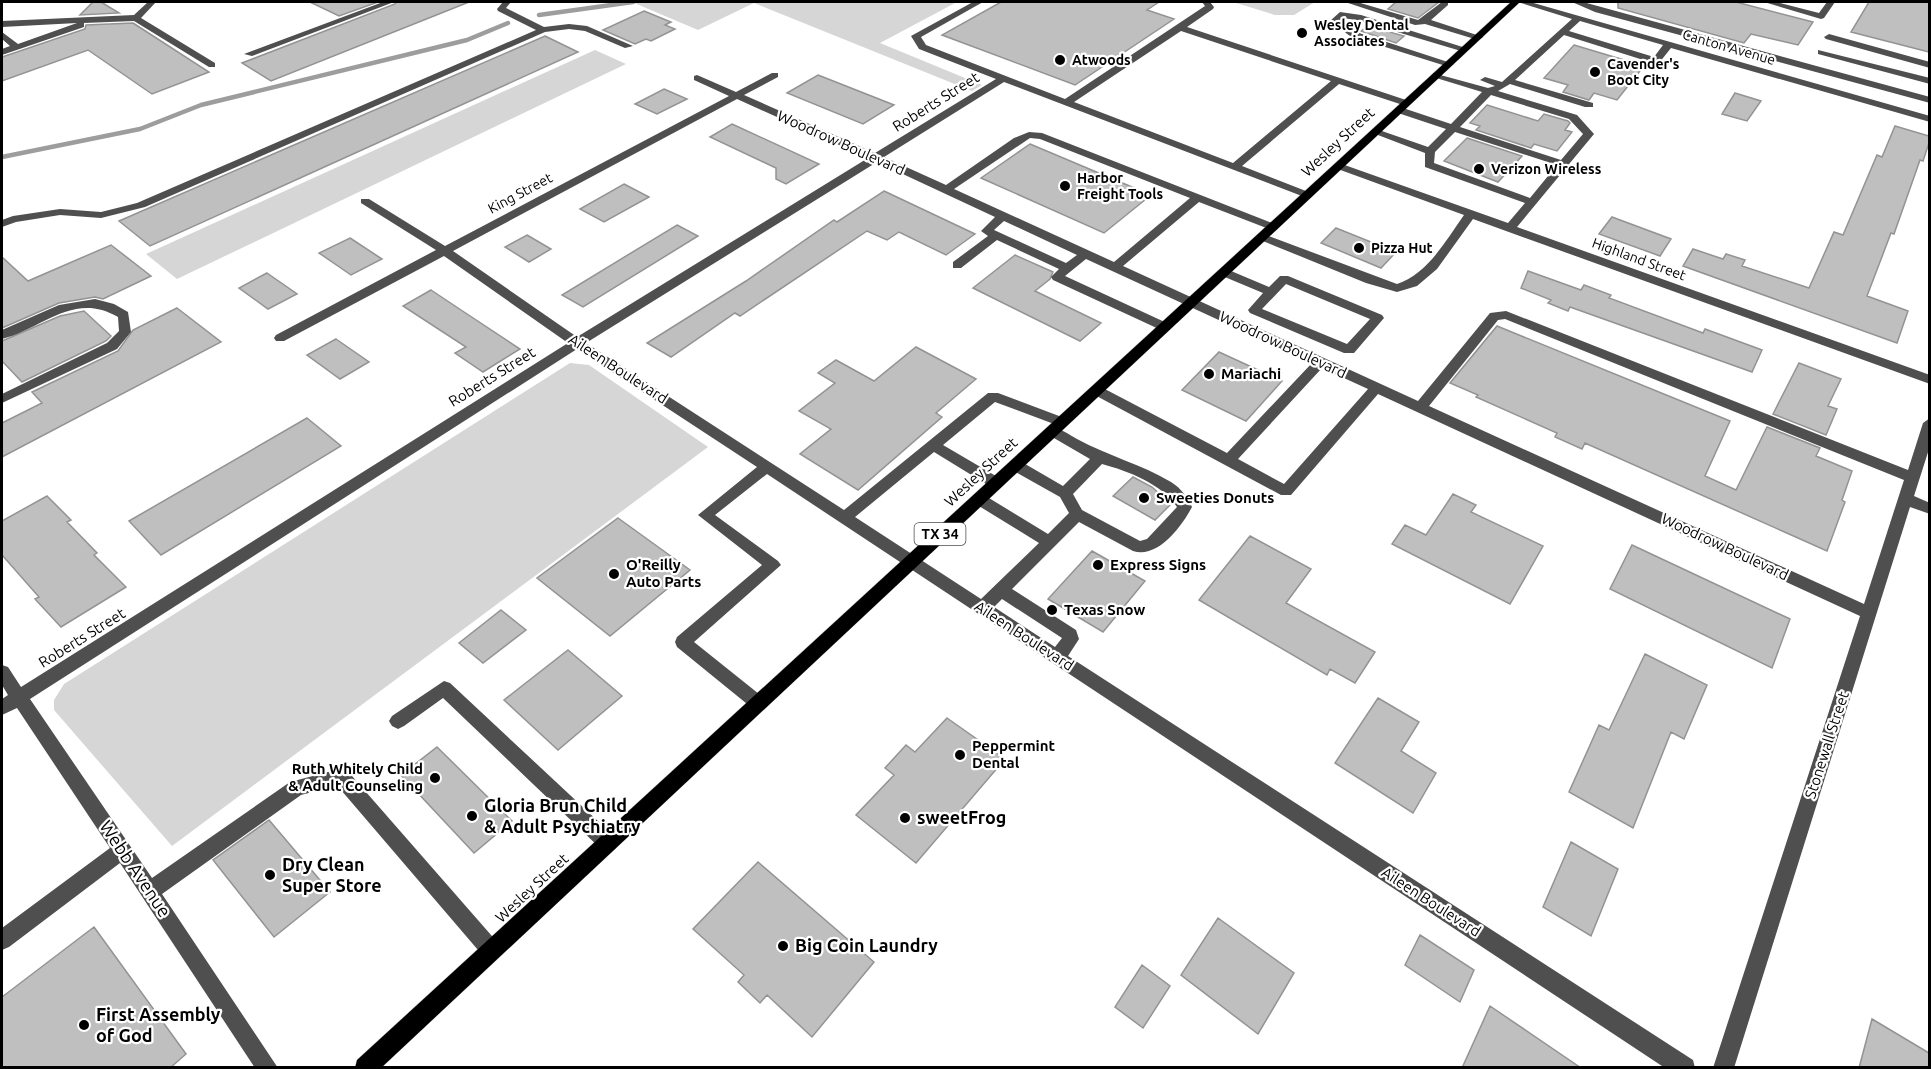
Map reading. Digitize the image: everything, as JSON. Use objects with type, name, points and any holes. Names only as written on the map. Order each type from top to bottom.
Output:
[{"type":"main road","name":"Wesley Street","points":[[365,1068],[1516,2]]},
{"type":"street","points":[[136,18],[152,2]]},
{"type":"street","points":[[249,54],[390,2]]},
{"type":"street","points":[[507,2],[501,9],[543,30]]},
{"type":"street","points":[[979,2],[916,36],[922,47],[1307,195]]},
{"type":"street","points":[[1066,103],[1210,7],[1206,2]]},
{"type":"street","points":[[1349,2],[1369,4],[1418,23],[1425,21],[1442,2]]},
{"type":"street","name":"Canton Avenue","points":[[1522,2],[1929,119]]},
{"type":"street","points":[[1576,2],[1598,10],[1929,100]]},
{"type":"street","points":[[1768,2],[1821,16],[1829,27],[1828,37],[1811,69]]},
{"type":"street","points":[[1821,16],[1831,2]]},
{"type":"street","points":[[1464,49],[1358,17],[1341,15],[1334,21],[1353,34],[1443,69],[1489,91],[1573,117],[1589,134],[1510,228]]},
{"type":"street","points":[[2,24],[136,18],[212,65]]},
{"type":"street","points":[[1531,202],[1429,165],[1430,150],[1489,91],[1506,83],[1578,18]]},
{"type":"street","points":[[2,52],[98,20]]},
{"type":"street","points":[[1425,21],[1478,37]]},
{"type":"street","points":[[2,224],[13,219],[60,212],[101,215],[141,205],[543,30],[566,25],[582,26],[628,46]]},
{"type":"street","points":[[1180,27],[1338,80],[1453,128],[1563,164]]},
{"type":"street","points":[[1563,32],[1656,61],[1670,44]]},
{"type":"street","points":[[2,35],[16,47]]},
{"type":"street","points":[[1828,37],[1929,65]]},
{"type":"street","points":[[1821,52],[1929,81]]},
{"type":"street","points":[[1443,69],[1589,105]]},
{"type":"street","name":"King Street","points":[[280,338],[775,75]]},
{"type":"street","name":"Woodrow Boulevard","points":[[697,78],[1868,613]]},
{"type":"street","name":"Roberts Street","points":[[2,708],[576,342],[877,159],[1003,79]]},
{"type":"street","points":[[1234,167],[1338,80]]},
{"type":"street","points":[[1375,132],[1430,150]]},
{"type":"street","points":[[946,190],[1018,140],[1029,135],[1042,136],[1198,197],[1370,280],[1397,288],[1413,283],[1433,266],[1471,214]]},
{"type":"street","name":"Highland Street","points":[[1339,166],[1929,380]]},
{"type":"street","points":[[1114,268],[1198,197]]},
{"type":"street","name":"Aileen Boulevard","points":[[365,201],[444,250],[576,342],[1685,1068]]},
{"type":"street","points":[[997,236],[1002,216]]},
{"type":"street","points":[[957,265],[997,236],[1024,226]]},
{"type":"street","points":[[997,236],[1067,268]]},
{"type":"street","points":[[1085,254],[1057,277],[1165,327]]},
{"type":"street","points":[[1224,272],[1271,292]]},
{"type":"street","points":[[1334,368],[1378,318],[1284,279],[1254,310],[1349,350]]},
{"type":"street","points":[[2,335],[68,306],[88,301],[113,306],[124,315],[125,332],[112,346],[2,399]]},
{"type":"street","points":[[1420,408],[1494,316],[1506,315],[1913,478]]},
{"type":"street","points":[[1228,461],[1320,362]]},
{"type":"street","points":[[1096,390],[1286,491],[1376,388]]},
{"type":"street","points":[[844,518],[993,396],[1057,427],[1099,458],[1122,464],[1167,486],[1175,492],[1185,507],[1178,518],[1152,544],[1138,547],[1077,514],[1065,493],[1015,465]]},
{"type":"street","name":"Stonewall Street","points":[[1723,1068],[1929,423]]},
{"type":"street","points":[[934,446],[996,483]]},
{"type":"street","points":[[1065,493],[1099,458]]},
{"type":"street","points":[[758,703],[683,642],[773,565],[705,515],[767,467]]},
{"type":"street","points":[[979,499],[1049,542]]},
{"type":"street","points":[[1906,499],[1929,509]]},
{"type":"street","points":[[982,609],[1077,514]]},
{"type":"street","points":[[1001,590],[1070,635],[1068,646],[1057,658]]},
{"type":"street","name":"Webb Avenue","points":[[2,672],[268,1068]]},
{"type":"street","points":[[398,722],[444,688],[608,843]]},
{"type":"street","points":[[150,891],[297,788],[328,780],[346,782],[491,950]]},
{"type":"street","points":[[2,940],[122,850]]},
{"type":"shaded area","points":[[632,2],[957,2],[880,43],[982,85],[972,91],[754,3],[698,30]]},
{"type":"shaded area","points":[[1233,2],[1315,2],[1294,15],[1275,15]]},
{"type":"shaded area","points":[[595,50],[626,64],[177,279],[146,254]]},
{"type":"shaded area","points":[[570,363],[589,365],[708,447],[172,846],[54,710],[54,700],[64,684]]},
{"type":"building","points":[[93,2],[101,2],[119,13],[80,15]]},
{"type":"building","points":[[310,2],[378,2],[339,16]]},
{"type":"building","points":[[396,2],[469,2],[271,81],[242,63],[395,4]]},
{"type":"building","name":"Atwoods","points":[[1001,2],[1159,2],[1147,10],[1174,19],[1075,85],[942,35]]},
{"type":"building","points":[[1396,2],[1439,2],[1418,18],[1388,9]]},
{"type":"building","points":[[1618,2],[1736,2],[1813,22],[1798,45],[1751,34],[1744,43],[1618,8]]},
{"type":"building","points":[[1869,2],[1929,2],[1929,52],[1851,32]]},
{"type":"building","points":[[644,11],[671,22],[665,25],[675,29],[651,41],[646,39],[635,44],[603,30]]},
{"type":"building","points":[[133,23],[209,72],[152,94],[88,50],[2,81],[2,57],[85,29],[86,25]]},
{"type":"building","points":[[1368,26],[1404,36],[1396,43],[1361,31]]},
{"type":"building","points":[[545,36],[578,52],[150,246],[119,221]]},
{"type":"building","name":"Cavender's Boot City","points":[[1574,45],[1644,66],[1617,100],[1594,93],[1589,100],[1563,92],[1568,85],[1544,78]]},
{"type":"building","points":[[818,75],[894,105],[863,124],[787,93]]},
{"type":"building","points":[[664,89],[687,99],[657,114],[635,104]]},
{"type":"building","points":[[1735,93],[1761,101],[1747,121],[1722,114]]},
{"type":"building","points":[[1487,105],[1538,121],[1544,114],[1568,121],[1570,123],[1565,130],[1572,132],[1557,151],[1534,144],[1531,148],[1476,130],[1480,126],[1470,123]]},
{"type":"building","points":[[732,124],[819,164],[786,184],[776,179],[776,168],[710,137]]},
{"type":"building","points":[[1895,126],[1929,136],[1923,161],[1920,160],[1894,234],[1891,233],[1867,296],[1908,311],[1897,343],[1683,266],[1693,249],[1723,259],[1726,254],[1745,260],[1742,266],[1809,288],[1834,232],[1843,235],[1877,155],[1882,157]]},
{"type":"building","points":[[1467,138],[1522,156],[1498,182],[1444,161]]},
{"type":"building","name":"Harbor Freight Tools","points":[[1030,144],[1151,195],[1104,233],[981,178]]},
{"type":"building","points":[[624,184],[649,197],[604,222],[580,209]]},
{"type":"building","points":[[884,191],[975,234],[946,255],[899,232],[887,240],[867,231],[740,316],[735,313],[671,357],[647,343],[746,281],[834,220],[837,222]]},
{"type":"building","points":[[1612,217],[1671,239],[1660,256],[1599,234]]},
{"type":"building","points":[[677,225],[698,236],[583,307],[562,295]]},
{"type":"building","name":"Pizza Hut","points":[[1336,228],[1396,252],[1381,268],[1321,243]]},
{"type":"building","points":[[527,235],[551,249],[529,262],[505,247]]},
{"type":"building","points":[[350,238],[382,259],[351,275],[319,253]]},
{"type":"building","points":[[111,245],[151,276],[103,299],[95,297],[59,303],[2,328],[2,257],[28,281]]},
{"type":"building","points":[[1015,255],[1053,272],[1050,279],[1035,291],[1101,323],[1080,341],[973,288]]},
{"type":"building","points":[[1528,271],[1581,290],[1584,285],[1611,295],[1609,298],[1703,333],[1705,329],[1762,350],[1752,372],[1570,307],[1568,311],[1548,303],[1551,300],[1521,288]]},
{"type":"building","points":[[267,273],[297,294],[268,309],[239,288]]},
{"type":"building","points":[[431,290],[520,349],[483,372],[455,353],[466,347],[403,306]]},
{"type":"building","points":[[177,308],[221,342],[2,457],[2,423],[42,403],[32,392],[118,351],[133,330]]},
{"type":"building","points":[[84,311],[111,336],[106,341],[22,382],[2,361],[2,341],[60,316]]},
{"type":"building","points":[[1497,326],[1730,421],[1705,476],[1736,490],[1767,427],[1820,448],[1816,456],[1852,471],[1842,500],[1845,502],[1827,551],[1585,443],[1582,449],[1555,437],[1557,433],[1450,383]]},
{"type":"building","points":[[336,339],[369,362],[340,379],[307,355]]},
{"type":"building","points":[[916,347],[976,379],[936,413],[942,417],[858,490],[800,454],[831,429],[799,411],[835,383],[818,373],[836,360],[874,381]]},
{"type":"building","points":[[1219,352],[1282,381],[1246,421],[1182,390]]},
{"type":"building","points":[[1799,363],[1841,379],[1828,406],[1837,409],[1826,435],[1773,414]]},
{"type":"building","points":[[307,418],[341,446],[161,555],[129,521]]},
{"type":"building","name":"Sweeties Donuts","points":[[1133,477],[1152,487],[1171,504],[1155,520],[1113,496]]},
{"type":"building","points":[[1453,494],[1476,505],[1471,512],[1543,546],[1510,604],[1392,544],[1405,525],[1426,535]]},
{"type":"building","points":[[47,496],[71,520],[67,522],[97,553],[94,555],[126,587],[61,627],[35,599],[39,597],[2,555],[2,521]]},
{"type":"building","name":"O'Reilly Auto Parts","points":[[618,518],[690,570],[610,636],[537,578]]},
{"type":"building","points":[[1250,536],[1311,569],[1286,603],[1375,652],[1355,683],[1330,669],[1327,675],[1199,600]]},
{"type":"building","points":[[1632,545],[1790,619],[1772,668],[1610,589]]},
{"type":"building","points":[[1092,551],[1145,581],[1103,632],[1048,599]]},
{"type":"building","points":[[501,610],[526,630],[483,663],[459,643]]},
{"type":"building","points":[[568,650],[622,696],[558,750],[504,700]]},
{"type":"building","points":[[1645,654],[1707,685],[1684,739],[1671,732],[1633,828],[1569,792],[1599,725],[1609,730]]},
{"type":"building","points":[[1378,698],[1419,722],[1401,751],[1436,773],[1413,813],[1335,763]]},
{"type":"building","points":[[947,718],[1005,759],[916,863],[856,815],[894,775],[885,768],[906,745],[915,752]]},
{"type":"building","points":[[437,747],[512,821],[474,853],[401,775]]},
{"type":"building","name":"Dry Clean Super Store","points":[[269,820],[330,892],[274,937],[213,860]]},
{"type":"building","points":[[1571,842],[1618,869],[1591,936],[1543,907]]},
{"type":"building","name":"Big Coin Laundry","points":[[758,862],[874,962],[812,1037],[767,995],[760,1003],[738,982],[744,975],[693,929]]},
{"type":"building","points":[[1218,918],[1294,973],[1258,1034],[1181,975]]},
{"type":"building","name":"First Assembly of God","points":[[94,927],[186,1054],[170,1068],[2,1068],[2,997]]},
{"type":"building","points":[[1420,935],[1474,970],[1460,1002],[1405,965]]},
{"type":"building","points":[[1142,965],[1170,986],[1143,1028],[1115,1007]]},
{"type":"building","points":[[1490,1006],[1581,1068],[1462,1068]]},
{"type":"building","points":[[1872,1019],[1929,1053],[1929,1068],[1859,1068]]},
{"type":"waterway","points":[[539,15],[633,2]]},
{"type":"waterway","points":[[2,157],[140,129],[201,105],[467,40],[508,23]]},
{"type":"place","name":"Wesley Dental Associates","points":[[1302,33]]},
{"type":"place","name":"Atwoods","points":[[1060,60]]},
{"type":"place","name":"Cavender's Boot City","points":[[1595,72]]},
{"type":"place","name":"Verizon Wireless","points":[[1479,169]]},
{"type":"place","name":"Harbor Freight Tools","points":[[1065,186]]},
{"type":"place","name":"Pizza Hut","points":[[1359,248]]},
{"type":"place","name":"Mariachi","points":[[1209,374]]},
{"type":"place","name":"Sweeties Donuts","points":[[1144,498]]},
{"type":"place","name":"Express Signs","points":[[1098,565]]},
{"type":"place","name":"O'Reilly Auto Parts","points":[[614,574]]},
{"type":"place","name":"Texas Snow","points":[[1052,610]]},
{"type":"place","name":"Peppermint Dental","points":[[960,755]]},
{"type":"place","name":"Ruth Whitely Child & Adult Counseling","points":[[435,778]]},
{"type":"place","name":"Gloria Brun Child & Adult Psychiatry","points":[[472,816]]},
{"type":"place","name":"sweetFrog","points":[[905,818]]},
{"type":"place","name":"Dry Clean Super Store","points":[[270,875]]},
{"type":"place","name":"Big Coin Laundry","points":[[783,946]]},
{"type":"place","name":"First Assembly of God","points":[[84,1025]]}]
